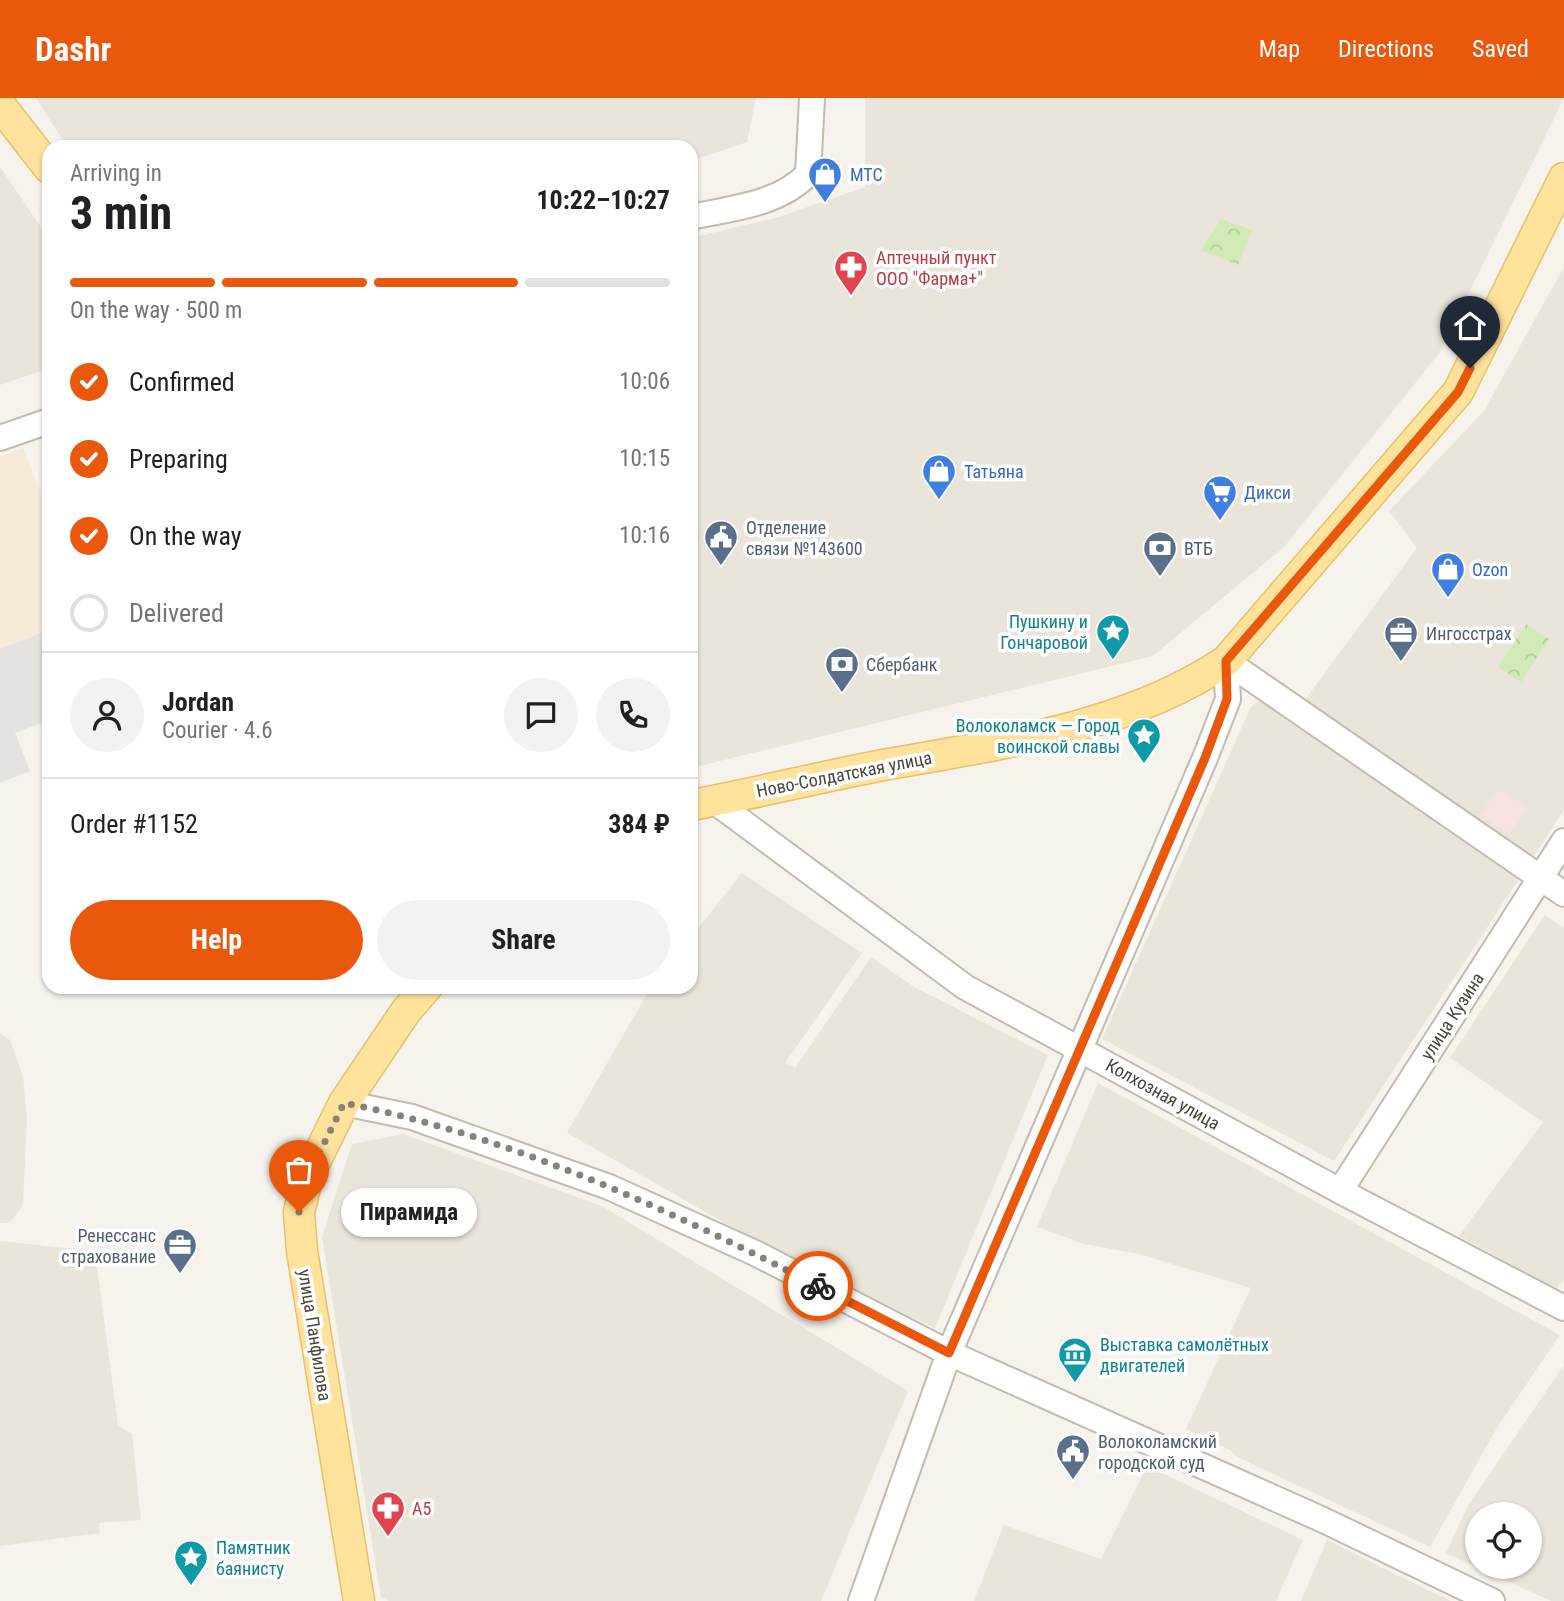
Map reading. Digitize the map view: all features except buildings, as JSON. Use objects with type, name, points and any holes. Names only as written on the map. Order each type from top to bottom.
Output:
[{"type":"main road","points":[[0,105],[42,159]]},
{"type":"main road","name":"Ново-Солдатская улица","points":[[702,803],[792,782],[1039,736],[1148,702],[1195,682],[1226,661],[1458,392],[1564,178]]},
{"type":"main road","name":"улица Панфилова","points":[[359,1601],[302,1251],[299,1212],[308,1176],[344,1103],[406,999]]},
{"type":"street","points":[[698,215],[768,199],[793,190],[808,174],[812,98]]},
{"type":"street","points":[[0,438],[42,423]]},
{"type":"street","points":[[1226,661],[1564,894]]},
{"type":"street","points":[[861,1601],[949,1353],[1223,710],[1227,699],[1226,661]]},
{"type":"street","name":"Колхозная улица","points":[[702,803],[965,987],[1340,1191],[1563,1303]]},
{"type":"street","name":"улица Кузина","points":[[1340,1191],[1564,841]]},
{"type":"street","points":[[344,1103],[412,1117],[609,1187],[754,1253],[949,1353],[1321,1519],[1492,1601]]},
{"type":"shaded area","points":[[36,98],[756,98],[747,142],[698,159],[698,140],[63,140]]},
{"type":"shaded area","points":[[865,98],[1564,98],[1440,352],[1284,547],[1153,656],[698,766],[698,236],[779,217],[865,187]]},
{"type":"shaded area","points":[[0,167],[42,229],[42,370],[0,385]]},
{"type":"shaded area","points":[[1564,267],[1564,810],[1334,1161],[1102,1039],[1251,707],[1283,682],[1304,701],[1417,548],[1389,511],[1484,411]]},
{"type":"shaded area","points":[[23,448],[42,496],[42,633],[0,649],[0,456]]},
{"type":"shaded area","points":[[42,633],[42,723],[15,733],[30,771],[0,783],[0,649]]},
{"type":"shaded area","points":[[1498,789],[1527,808],[1509,834],[1480,815]]},
{"type":"shaded area","points":[[742,873],[862,953],[785,1063],[795,1068],[871,957],[914,987],[1048,1055],[935,1328],[788,1259],[567,1133],[647,994],[698,994],[698,928]]},
{"type":"shaded area","points":[[1545,915],[1564,928],[1564,1279],[1556,1289],[1459,1236],[1543,1122],[1450,1058]]},
{"type":"shaded area","points":[[0,1033],[10,1040],[23,1076],[27,1119],[23,1205],[12,1220],[6,1223],[0,1223]]},
{"type":"shaded area","points":[[1098,1083],[1560,1335],[1498,1426],[1430,1547],[1237,1457],[1230,1450],[1186,1429],[1251,1288],[1139,1254],[1084,1244],[1037,1227]]},
{"type":"shaded area","points":[[403,1134],[602,1206],[908,1391],[821,1601],[389,1601],[381,1597],[322,1237],[352,1144]]},
{"type":"shaded area","points":[[0,1241],[95,1251],[118,1425],[132,1434],[141,1520],[99,1523],[100,1533],[0,1546]]},
{"type":"shaded area","points":[[1564,1365],[1564,1601],[1551,1601],[1503,1579],[1542,1579],[1542,1502],[1471,1502]]},
{"type":"shaded area","points":[[1147,1466],[1303,1540],[1276,1601],[974,1601],[1004,1525],[1101,1559]]},
{"type":"shaded area","points":[[1465,1512],[1465,1562],[1446,1553]]},
{"type":"shaded area","points":[[1327,1540],[1387,1570],[1451,1601],[1301,1601]]},
{"type":"green space","points":[[1221,219],[1252,230],[1238,265],[1201,250]]},
{"type":"green space","points":[[1526,624],[1549,639],[1521,682],[1498,667]]},
{"type":"way so far","points":[[299,1212],[308,1176],[344,1103],[412,1117],[609,1187],[754,1253],[818,1286]]},
{"type":"place","name":"МТС","points":[[825,204]]},
{"type":"place","name":"Аптечный пункт ООО \"Фарма+\"","points":[[851,297]]},
{"type":"place","name":"Татьяна","points":[[939,501]]},
{"type":"place","name":"Дикси","points":[[1220,522]]},
{"type":"place","name":"Отделение связи №143600","points":[[721,567]]},
{"type":"place","name":"ВТБ","points":[[1160,578]]},
{"type":"place","name":"Ozon","points":[[1448,599]]},
{"type":"place","name":"Пушкину и Гончаровой","points":[[1113,661]]},
{"type":"place","name":"Ингосстрах","points":[[1401,663]]},
{"type":"place","name":"Сбербанк","points":[[842,694]]},
{"type":"place","name":"Волоколамск — Город воинской славы","points":[[1144,765]]},
{"type":"place","name":"Пирамида","points":[[299,1212]]},
{"type":"place","name":"Ренессанс страхование","points":[[180,1275]]},
{"type":"place","name":"Выставка самолётных двигателей","points":[[1075,1384]]},
{"type":"place","name":"Волоколамский городской суд","points":[[1073,1481]]},
{"type":"place","name":"А5","points":[[388,1538]]},
{"type":"place","name":"Памятник баянисту","points":[[191,1587]]},
{"type":"route","points":[[818,1286],[949,1353],[1135,915],[1205,758],[1227,699],[1226,661],[1458,392],[1470,368]]}]
